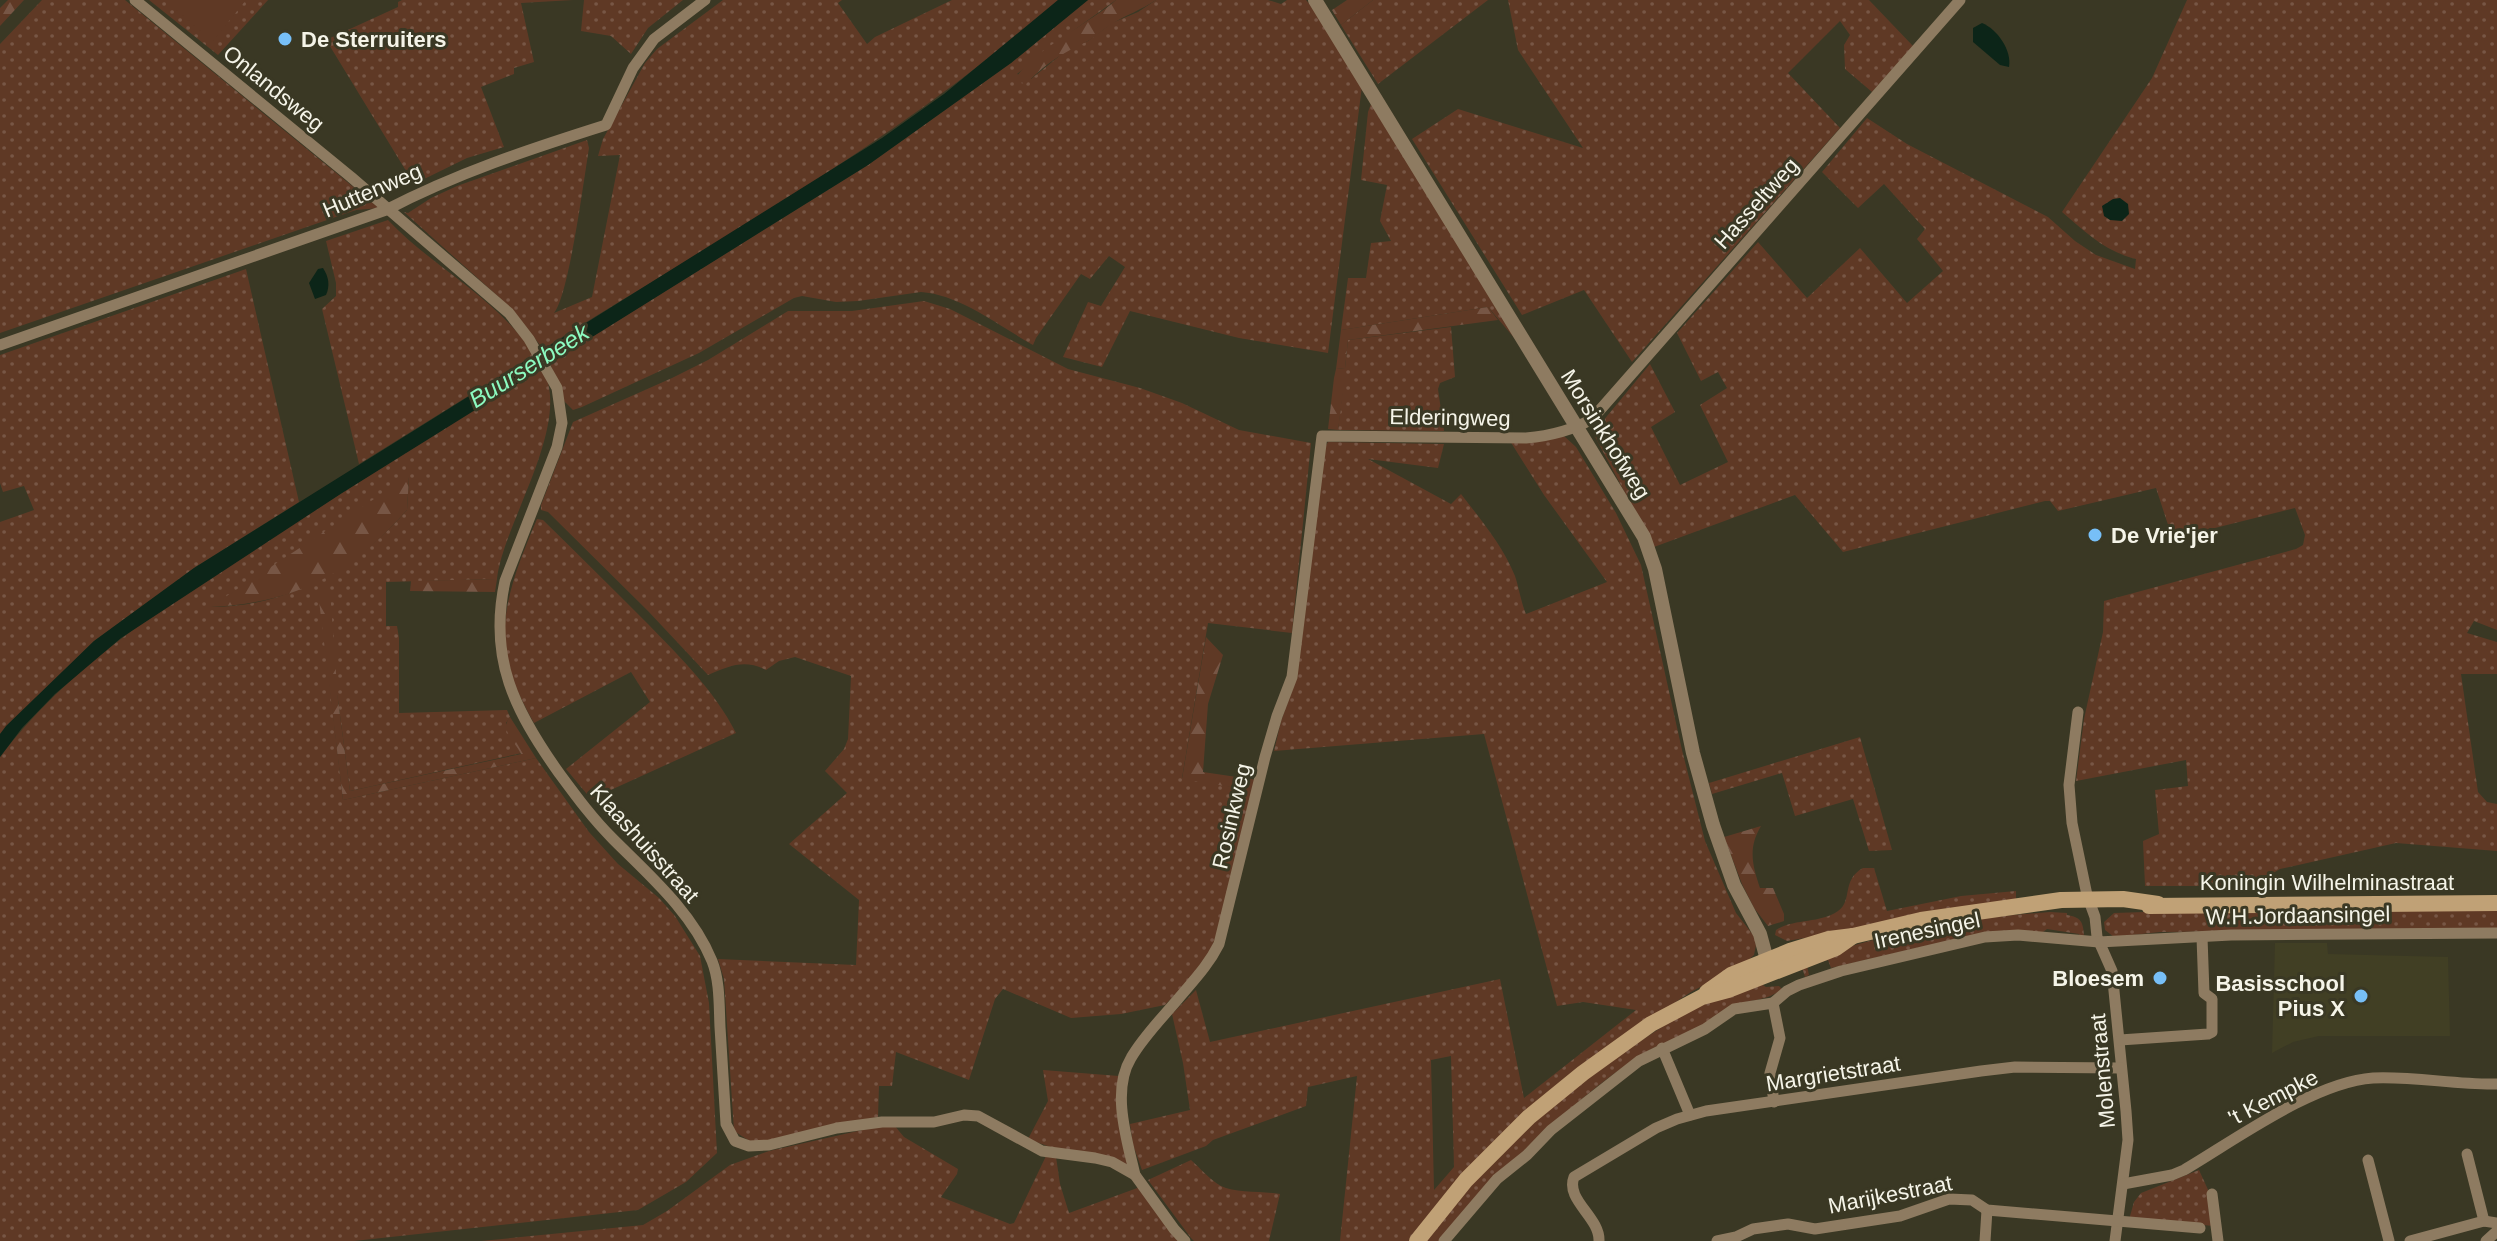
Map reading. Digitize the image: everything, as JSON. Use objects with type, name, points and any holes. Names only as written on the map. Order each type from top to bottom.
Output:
[{"type":"main road","name":"Koningin Wilhelminastraat","points":[[1417,1241],[1466,1180],[1529,1117],[1651,1024],[1702,997],[1728,990],[1773,962],[1836,948],[1853,936],[1921,920],[2024,907],[2091,905],[2123,909],[2158,904],[2497,903]]},
{"type":"street","name":"Onlandsweg","points":[[135,0],[351,177],[386,210]]},
{"type":"street","name":"Huttenweg","points":[[0,345],[386,210],[467,171],[606,125],[633,68],[654,39],[705,0]]},
{"type":"street","name":"Morsinkhofweg","points":[[1315,0],[1644,537],[1652,559],[1693,753],[1713,825],[1734,885],[1773,962]]},
{"type":"street","name":"Hasseltweg","points":[[1576,428],[1592,419],[1960,0]]},
{"type":"street","name":"Klaashuisstraat","points":[[386,210],[509,313],[529,339],[557,388],[562,423],[557,447],[505,581],[500,601],[501,653],[522,717],[553,763],[590,814],[678,905],[712,962],[719,994],[726,1124],[735,1141],[758,1146],[837,1128],[978,1116],[1042,1151],[1112,1162],[1135,1175]]},
{"type":"street","name":"Elderingweg","points":[[1322,436],[1526,438],[1576,428]]},
{"type":"street","name":"Rosinkweg","points":[[1135,1175],[1123,1115],[1125,1071],[1138,1049],[1210,963],[1219,944],[1269,744],[1292,677],[1322,436]]},
{"type":"street","name":"Molenstraat","points":[[2078,712],[2069,804],[2099,942],[2112,971],[2128,1140],[2115,1241]]},
{"type":"street","name":"W.H.Jordaansingel","points":[[2099,942],[2202,937],[2497,933]]},
{"type":"street","name":"Irenesingel","points":[[1444,1241],[1484,1191],[1551,1130],[1639,1061],[1705,1029],[1734,1009],[1773,1003],[1787,991],[1811,981],[1956,942],[2018,935],[2099,942]]},
{"type":"street","points":[[2120,1040],[2212,1032],[2212,999],[2204,993],[2202,937]]},
{"type":"street","points":[[1773,1003],[1780,1038],[1770,1073],[1774,1102]]},
{"type":"street","points":[[1662,1048],[1690,1115]]},
{"type":"street","name":"Margrietstraat","points":[[1599,1241],[1597,1227],[1574,1194],[1571,1183],[1578,1173],[1656,1128],[1690,1115],[2015,1067],[2121,1068]]},
{"type":"street","name":"'t Kempke","points":[[2123,1184],[2184,1170],[2301,1101],[2329,1089],[2371,1078],[2497,1084]]},
{"type":"street","points":[[2467,1154],[2484,1221]]},
{"type":"street","points":[[2368,1160],[2389,1241]]},
{"type":"street","points":[[1135,1175],[1185,1241]]},
{"type":"street","points":[[2212,1194],[2218,1241]]},
{"type":"street","name":"Marijkestraat","points":[[1717,1241],[1753,1229],[1788,1224],[1815,1229],[1900,1216],[1949,1199],[1972,1200],[1987,1210],[2200,1228]]},
{"type":"street","points":[[1985,1241],[1987,1210]]},
{"type":"street","points":[[2410,1241],[2484,1221],[2497,1223]]},
{"type":"street","points":[[2486,1241],[2497,1231]]},
{"type":"shaded area","name":"Basisschool Pius X","points":[[2275,943],[2327,943],[2328,954],[2448,957],[2450,1036],[2319,1036],[2293,1042],[2272,1053]]},
{"type":"green space","points":[[8,0],[24,0],[0,26],[0,8]]},
{"type":"green space","points":[[42,0],[125,0],[379,208],[356,210],[0,333],[0,44]]},
{"type":"green space","points":[[149,0],[268,0],[218,55]]},
{"type":"green space","points":[[164,0],[246,0],[213,41]]},
{"type":"green space","points":[[573,0],[521,3],[534,62],[514,68],[514,74],[481,87],[504,147],[467,158],[414,184],[328,43],[328,39],[398,7],[398,2]]},
{"type":"green space","points":[[584,0],[683,0],[648,28],[631,54],[611,36],[581,31]]},
{"type":"green space","points":[[723,0],[842,0],[838,3],[867,44],[875,37],[952,0],[1058,0],[999,50],[873,142],[543,349],[512,309],[404,212],[408,213],[457,186],[587,140],[589,148],[580,209],[565,284],[554,313],[592,297],[620,155],[598,156],[603,139],[645,63],[657,49]]},
{"type":"green space","points":[[1088,0],[1116,0],[1017,74],[1031,79],[1068,49],[1088,41],[1112,23],[1156,0],[1268,0],[1281,4],[1287,0],[1306,0],[1314,9],[1362,86],[1328,353],[1239,338],[1130,311],[1102,367],[1063,357],[1088,302],[1101,306],[1125,267],[1109,256],[1090,279],[1081,274],[1033,345],[965,305],[936,294],[921,292],[836,302],[802,296],[699,353],[582,407],[573,410],[564,401],[550,363],[868,165],[1011,63]]},
{"type":"green space","points":[[1116,0],[1156,0],[1061,55],[1026,84],[1015,82],[1030,61]]},
{"type":"green space","points":[[1347,0],[1373,0],[1341,25],[1332,10]]},
{"type":"green space","points":[[1373,0],[1488,0],[1378,84],[1341,25]]},
{"type":"green space","points":[[1508,0],[1869,0],[1913,46],[1872,92],[1845,69],[1844,45],[1850,35],[1840,21],[1788,73],[1840,128],[1632,362],[1584,290],[1522,315],[1412,139],[1458,109],[1583,148],[1518,50]]},
{"type":"green space","points":[[2187,0],[2497,0],[2497,630],[2474,621],[2467,633],[2497,642],[2497,674],[2461,674],[2478,792],[2487,802],[2497,804],[2497,851],[2396,843],[2280,869],[2251,886],[2145,886],[2143,841],[2159,834],[2155,790],[2188,786],[2186,760],[2076,781],[2084,719],[2103,632],[2104,601],[2296,549],[2303,545],[2305,535],[2295,508],[2175,538],[2172,537],[2156,488],[2058,511],[2050,501],[2045,501],[1843,552],[1795,495],[1654,547],[1593,433],[1650,364],[1675,412],[1651,427],[1680,485],[1728,462],[1700,405],[1727,388],[1718,372],[1701,381],[1677,333],[1758,242],[1807,298],[1860,248],[1907,303],[1943,271],[1917,239],[1925,229],[1884,184],[1858,208],[1822,172],[1867,118],[1907,144],[2048,217],[2096,255],[2135,269],[2136,259],[2105,246],[2062,212],[2152,78]]},
{"type":"green space","points":[[1372,101],[1521,346],[1488,307],[1341,330],[1348,278],[1366,278],[1371,243],[1391,241],[1380,221],[1387,185],[1361,180],[1368,112]]},
{"type":"green space","points":[[388,220],[484,300],[534,355],[359,464],[322,309],[336,296],[326,241]]},
{"type":"green space","points":[[246,269],[299,502],[194,568],[94,641],[0,734],[0,522],[34,510],[24,486],[3,492],[0,483],[0,355]]},
{"type":"green space","points":[[924,301],[950,309],[1068,369],[1140,388],[1182,403],[1239,430],[1311,443],[1292,633],[1208,623],[1182,778],[1255,791],[1218,933],[1204,964],[1165,1005],[1121,1014],[1071,1018],[1003,989],[995,999],[969,1080],[896,1052],[892,1086],[879,1086],[878,1117],[751,1142],[734,1131],[724,979],[718,959],[856,965],[859,900],[789,844],[847,793],[825,771],[844,749],[848,739],[851,676],[795,657],[779,661],[766,670],[744,664],[708,675],[548,512],[541,510],[541,505],[573,422],[708,360],[788,311],[852,311]]},
{"type":"green space","points":[[1488,307],[1498,320],[1348,340],[1345,368],[1336,369],[1341,330]]},
{"type":"green space","points":[[1451,327],[1455,377],[1440,383],[1438,389],[1444,431],[1338,430],[1344,379],[1334,378],[1336,369],[1345,368],[1348,340]]},
{"type":"green space","points":[[542,368],[550,390],[549,416],[534,473],[511,530],[497,579],[386,582],[386,626],[397,626],[399,638],[399,713],[507,710],[510,717],[506,723],[522,753],[350,791],[319,592],[343,800],[536,758],[589,832],[618,864],[659,898],[675,916],[700,956],[709,1003],[717,1153],[686,1182],[638,1210],[354,1241],[0,1241],[0,757],[63,688],[134,629],[415,446]],"holes":[[[409,477],[407,510],[366,549],[320,580],[268,600],[211,607]]]},
{"type":"green space","points":[[1334,378],[1345,378],[1338,430],[1328,429]]},
{"type":"green space","points":[[1564,436],[1576,447],[1616,513],[1641,565],[1705,841],[1736,913],[1754,936],[1754,955],[1606,1048],[1412,1241],[1340,1241],[1357,1076],[1308,1087],[1306,1106],[1142,1170],[1130,1124],[1190,1110],[1172,1014],[1196,990],[1210,1042],[1500,979],[1524,1098],[1636,1010],[1583,1002],[1557,1006],[1484,734],[1274,751],[1297,677],[1328,442],[1444,444],[1438,468],[1368,459],[1451,504],[1461,494],[1504,554],[1515,576],[1526,614],[1607,582],[1544,495],[1510,441]],"holes":[[[1451,1056],[1454,1167],[1434,1190],[1431,1060]]]},
{"type":"green space","points":[[409,476],[407,510],[364,552],[342,568],[319,581],[269,599],[210,607]]},
{"type":"green space","points":[[537,519],[543,520],[684,662],[718,703],[736,733],[591,799],[566,769],[650,702],[631,672],[534,723],[510,672],[505,632],[515,575]]},
{"type":"green space","points":[[497,579],[495,592],[410,591],[411,581]]},
{"type":"green space","points":[[330,591],[338,700],[350,791],[521,754],[507,731],[510,717],[536,758],[343,800],[318,592]]},
{"type":"green space","points":[[1206,637],[1223,655],[1208,704],[1203,772],[1257,780],[1255,791],[1182,779]]},
{"type":"green space","points":[[1860,737],[1892,850],[1869,851],[1853,799],[1795,816],[1782,773],[1712,794],[1709,783]]},
{"type":"green space","points":[[1761,826],[1753,849],[1755,871],[1760,888],[1773,888],[1784,914],[1784,921],[1768,926],[1754,908],[1742,884],[1724,837]]},
{"type":"green space","points":[[1863,868],[1874,868],[1887,911],[1961,896],[2016,891],[2016,902],[1787,941],[1775,935],[1776,930],[1783,926],[1823,918],[1838,911],[1845,902],[1852,878]]},
{"type":"green space","points":[[2208,910],[2497,911],[2497,929],[2160,932],[2114,937],[2105,930],[2104,922],[2114,913]]},
{"type":"green space","points":[[2050,912],[2067,913],[2078,919],[2084,935],[2080,937],[2079,934],[2047,929],[2043,932],[1986,932],[1831,968],[1828,960],[1807,966],[1809,975],[1805,977],[1801,964],[1862,943],[1923,928]]},
{"type":"green space","points":[[1761,984],[1782,989],[1764,998],[1731,1006],[1696,1030],[1646,1052],[1617,1072],[1562,1116],[1439,1241],[1426,1241],[1476,1179],[1538,1119],[1596,1070],[1688,1010]]},
{"type":"green space","points":[[1043,1070],[1119,1076],[1130,1165],[1028,1139],[1048,1101]]},
{"type":"green space","points":[[894,1125],[904,1137],[958,1169],[941,1197],[1014,1223],[1046,1156],[1056,1157],[1069,1213],[1140,1187],[1182,1241],[481,1241],[643,1225],[730,1165],[769,1151]]},
{"type":"green space","points":[[1191,1160],[1221,1186],[1280,1194],[1269,1241],[1194,1241],[1191,1238],[1148,1180]]},
{"type":"green space","points":[[2199,1170],[2210,1194],[2213,1226],[2128,1223],[2134,1202],[2141,1193]]},
{"type":"water","name":"Buurserbeek","points":[[1058,0],[1088,0],[1011,63],[868,165],[342,493],[121,638],[55,694],[22,728],[0,757],[0,734],[6,726],[94,641],[194,568],[882,138],[944,94]]},
{"type":"water","points":[[1982,23],[2002,41],[2008,54],[2009,67],[2000,65],[1973,42],[1973,28]]},
{"type":"water","points":[[2120,198],[2128,204],[2129,214],[2122,221],[2110,220],[2104,216],[2102,206]]},
{"type":"water","points":[[323,268],[327,275],[327,292],[315,299],[309,283],[318,269]]},
{"type":"place","name":"De Sterruiters","points":[[285,39]]},
{"type":"place","name":"De Vrie'jer","points":[[2095,535]]},
{"type":"place","name":"Bloesem","points":[[2160,978]]},
{"type":"place","name":"Basisschool Pius X","points":[[2361,996]]}]
